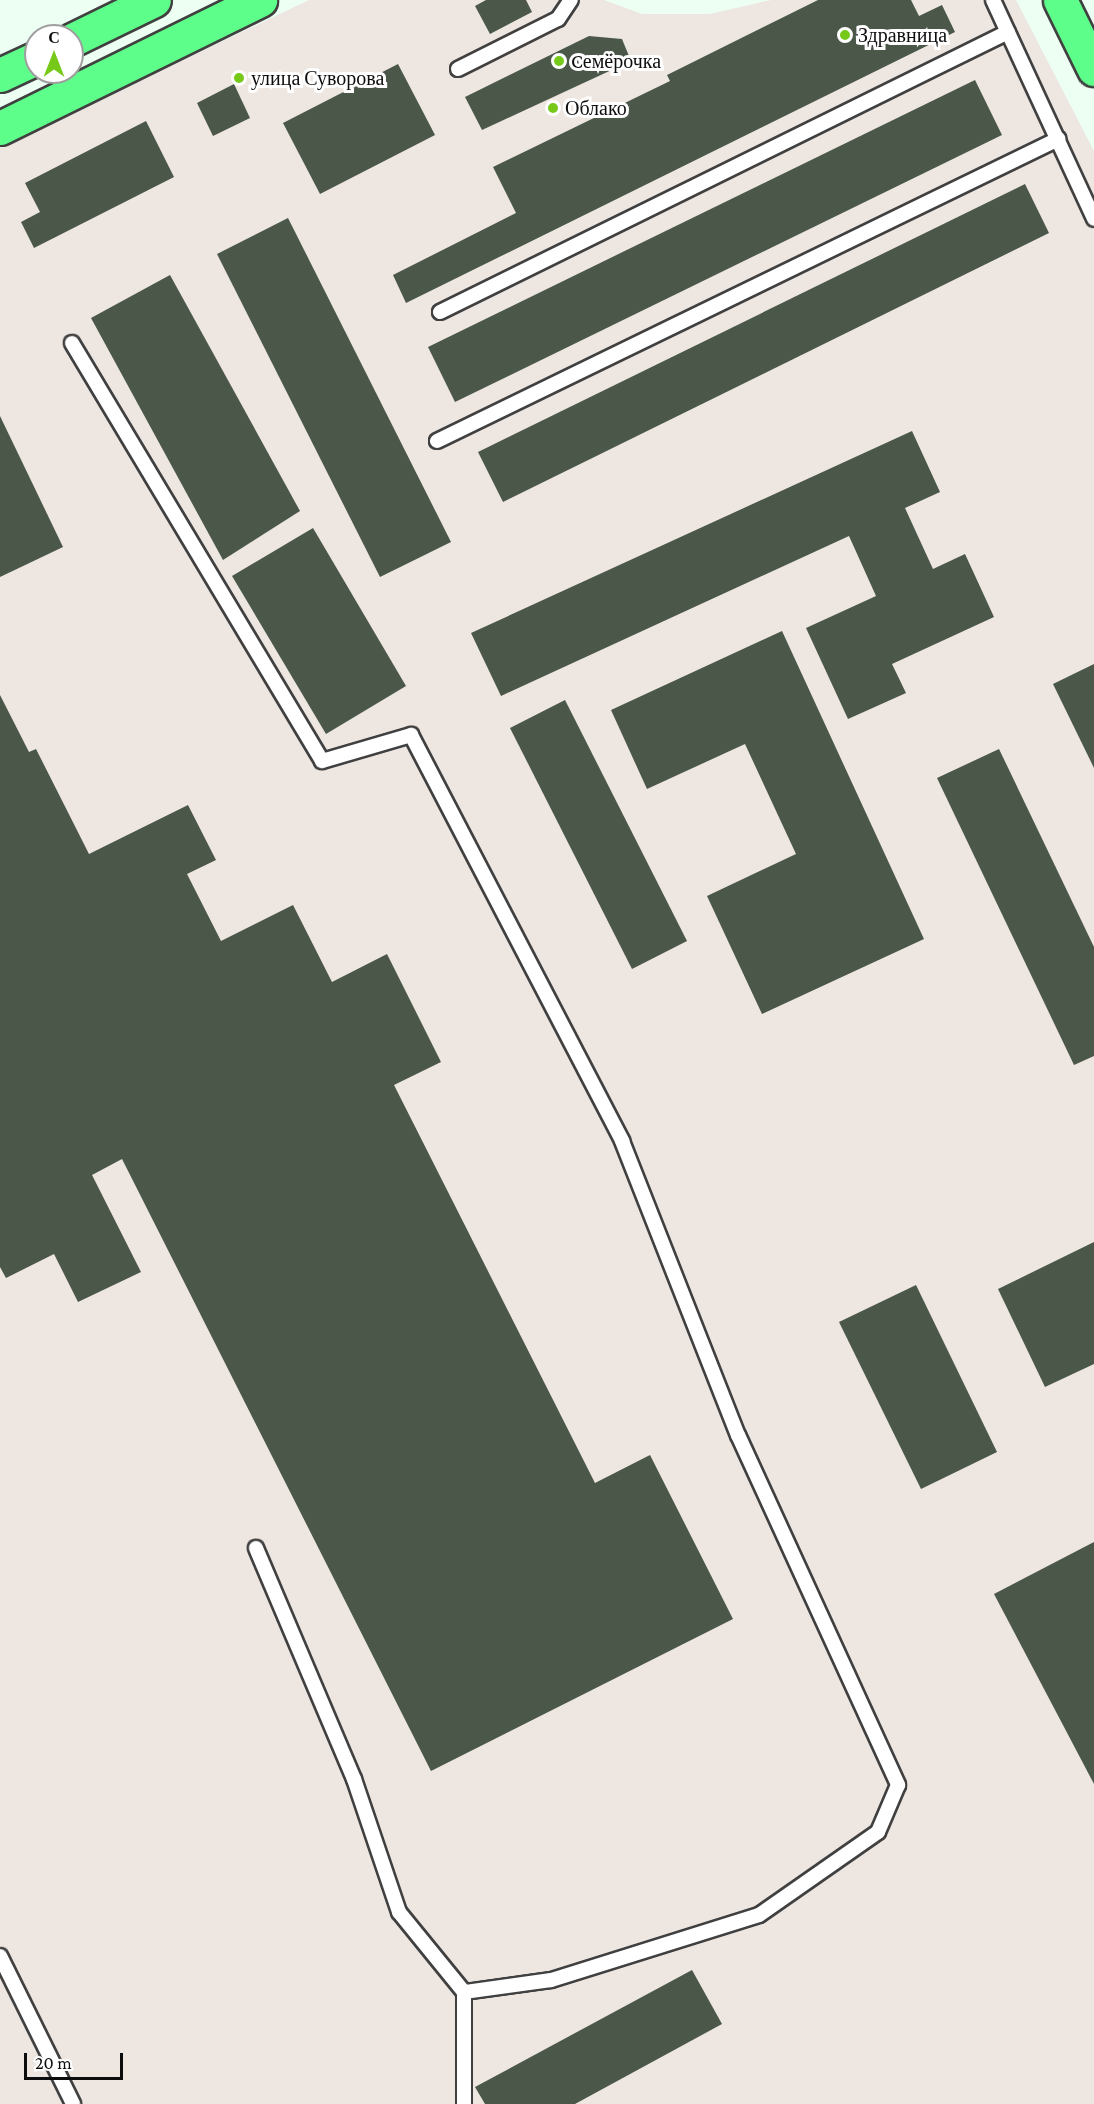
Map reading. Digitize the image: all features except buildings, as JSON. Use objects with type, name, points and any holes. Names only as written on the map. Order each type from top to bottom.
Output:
[{"type":"main road","points":[[84,34],[154,0]]},
{"type":"main road","points":[[0,128],[260,0]]},
{"type":"main road","points":[[1060,0],[1089,49]]},
{"type":"main road","points":[[0,75],[24,64]]},
{"type":"lane","points":[[458,69],[558,20],[572,0]]},
{"type":"lane","points":[[993,0],[1094,219]]},
{"type":"lane","points":[[440,312],[1008,32]]},
{"type":"lane","points":[[437,441],[1058,139]]},
{"type":"lane","points":[[72,343],[322,761],[411,735],[622,1141],[738,1435],[898,1785],[878,1832],[759,1915],[550,1980],[464,1992]]},
{"type":"lane","points":[[256,1548],[354,1779],[399,1912],[464,1992],[464,2104]]},
{"type":"lane","points":[[0,1956],[73,2104]]},
{"type":"shaded area","points":[[309,0],[604,0],[642,14],[710,14],[771,0],[1016,0],[1094,151],[1094,2104],[0,2104],[0,147]]},
{"type":"place","name":"Здравница","points":[[845,35]]},
{"type":"place","name":"Cемёрочка","points":[[559,61]]},
{"type":"place","name":"улица Суворова","points":[[239,78]]},
{"type":"place","name":"Облако","points":[[553,108]]}]
